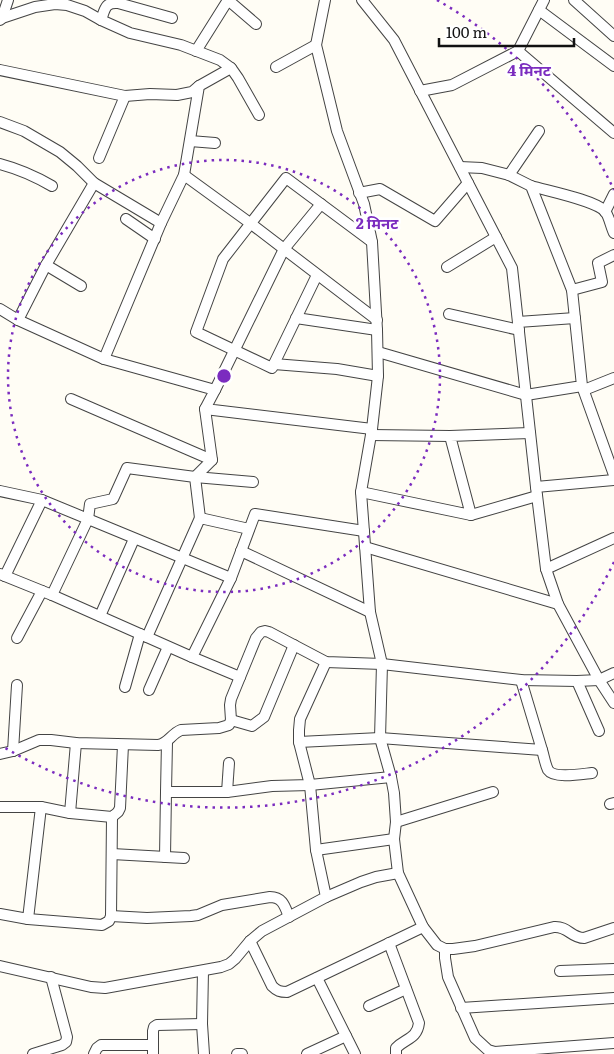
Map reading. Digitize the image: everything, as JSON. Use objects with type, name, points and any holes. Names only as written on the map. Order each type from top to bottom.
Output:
[{"type":"street","points":[[1,19],[8,0]]},
{"type":"street","points":[[196,51],[228,0],[256,24]]},
{"type":"street","points":[[325,0],[316,45],[337,131],[364,204],[372,242],[378,376],[361,492],[370,612],[382,664],[380,738],[394,793],[396,822],[394,839],[398,873],[423,927],[437,945],[445,949],[475,946],[560,926],[580,938],[614,928]]},
{"type":"street","points":[[362,0],[394,40],[512,268],[546,569],[558,604],[599,680],[614,703]]},
{"type":"street","points":[[420,91],[452,85],[518,51],[544,0]]},
{"type":"street","points":[[574,0],[614,36]]},
{"type":"street","points":[[101,20],[109,3],[133,3],[172,18]]},
{"type":"street","points":[[1,19],[37,4],[67,5],[85,11],[130,33],[181,44],[220,60],[231,68],[259,115]]},
{"type":"street","points":[[539,10],[614,66]]},
{"type":"street","points":[[276,67],[316,45]]},
{"type":"street","points":[[518,51],[614,133]]},
{"type":"street","points":[[0,70],[125,96],[150,94],[177,95],[192,92],[231,68]]},
{"type":"street","points":[[104,359],[161,223],[184,175],[199,86]]},
{"type":"street","points":[[99,158],[125,96]]},
{"type":"street","points":[[0,122],[24,131],[60,152],[94,183],[161,223]]},
{"type":"street","points":[[510,175],[539,131]]},
{"type":"street","points":[[190,141],[215,143]]},
{"type":"street","points":[[0,164],[33,175],[52,186]]},
{"type":"street","points":[[460,167],[482,168],[510,175],[531,186],[595,205],[605,212],[614,233]]},
{"type":"street","points":[[184,175],[317,274],[377,325]]},
{"type":"street","points":[[317,274],[272,368],[196,332],[223,259],[286,178],[372,242]]},
{"type":"street","points":[[18,320],[46,264],[94,183]]},
{"type":"street","points":[[359,192],[380,189],[435,221],[468,183]]},
{"type":"street","points":[[531,186],[572,290],[583,388],[614,476]]},
{"type":"street","points":[[605,212],[614,194]]},
{"type":"street","points":[[212,460],[205,409],[284,249],[321,204]]},
{"type":"street","points":[[126,219],[155,239]]},
{"type":"street","points":[[447,267],[496,238]]},
{"type":"street","points":[[572,290],[602,282],[598,263],[614,255]]},
{"type":"street","points":[[46,264],[81,286]]},
{"type":"street","points":[[0,309],[18,320],[104,359],[215,390]]},
{"type":"street","points":[[449,314],[518,326],[575,318]]},
{"type":"street","points":[[296,318],[377,325]]},
{"type":"street","points":[[378,352],[526,395],[583,388],[614,378]]},
{"type":"street","points":[[274,364],[337,369],[378,376]]},
{"type":"street","points":[[70,399],[212,460]]},
{"type":"street","points":[[205,409],[371,432],[450,436],[530,433]]},
{"type":"street","points":[[450,436],[471,516]]},
{"type":"street","points":[[195,476],[212,460]]},
{"type":"street","points":[[52,595],[88,519],[90,504],[113,499],[127,468],[252,482]]},
{"type":"street","points":[[125,687],[143,636],[200,518],[195,476]]},
{"type":"street","points":[[361,492],[471,516],[536,492],[614,480]]},
{"type":"street","points":[[0,491],[42,500],[231,578]]},
{"type":"street","points":[[42,500],[3,575],[192,658],[240,677]]},
{"type":"street","points":[[192,658],[231,578],[255,514],[364,531]]},
{"type":"street","points":[[200,518],[249,529]]},
{"type":"street","points":[[100,616],[134,538]]},
{"type":"street","points":[[546,569],[614,538]]},
{"type":"street","points":[[365,547],[558,604]]},
{"type":"street","points":[[241,551],[370,612]]},
{"type":"street","points":[[17,638],[42,591]]},
{"type":"street","points":[[0,754],[13,751],[39,740],[158,745],[167,742],[175,732],[181,730],[219,728],[228,725],[231,720],[231,699],[256,638],[261,632],[265,631],[326,662],[382,664],[521,680],[599,680],[614,673]]},
{"type":"street","points":[[231,720],[252,726],[264,717],[294,645]]},
{"type":"street","points":[[149,690],[168,647]]},
{"type":"street","points":[[326,662],[300,719],[299,730],[299,742],[310,785],[316,850],[326,897]]},
{"type":"street","points":[[521,680],[548,770],[557,775],[592,773]]},
{"type":"street","points":[[577,681],[599,731]]},
{"type":"street","points":[[13,751],[17,685]]},
{"type":"street","points":[[299,742],[380,738],[542,750]]},
{"type":"street","points":[[165,857],[167,742]]},
{"type":"street","points":[[70,813],[76,743]]},
{"type":"street","points":[[0,807],[41,807],[70,813],[112,817],[120,808],[123,745]]},
{"type":"street","points":[[227,792],[229,763]]},
{"type":"street","points":[[166,792],[227,792],[272,786],[310,785],[391,777]]},
{"type":"street","points":[[396,822],[493,792]]},
{"type":"street","points":[[28,919],[41,807]]},
{"type":"street","points":[[0,914],[28,919],[102,925],[109,921],[111,916],[112,817]]},
{"type":"street","points":[[316,850],[394,839]]},
{"type":"street","points":[[112,854],[184,858]]},
{"type":"street","points":[[0,966],[91,987],[105,988],[221,967],[236,959],[250,941],[262,931],[326,897],[376,877],[398,873]]},
{"type":"street","points":[[111,916],[147,918],[190,916],[198,915],[222,905],[276,897],[284,903],[289,917]]},
{"type":"street","points":[[250,941],[272,986],[280,992],[287,992],[423,927]]},
{"type":"street","points":[[389,944],[419,1023],[418,1030],[413,1036],[396,1048],[396,1054]]},
{"type":"street","points":[[445,949],[448,977],[461,1008],[474,1038],[488,1050],[495,1052],[525,1052],[614,1043]]},
{"type":"street","points":[[560,971],[614,969]]},
{"type":"street","points":[[203,971],[202,1024],[204,1054]]},
{"type":"street","points":[[33,1054],[66,1042],[67,1037],[50,978]]},
{"type":"street","points":[[317,978],[355,1054]]},
{"type":"street","points":[[369,1006],[406,989]]},
{"type":"street","points":[[461,1008],[614,998]]},
{"type":"street","points":[[94,1054],[101,1045],[153,1049],[153,1031],[157,1025],[202,1024]]},
{"type":"street","points":[[307,1054],[346,1036]]}]
